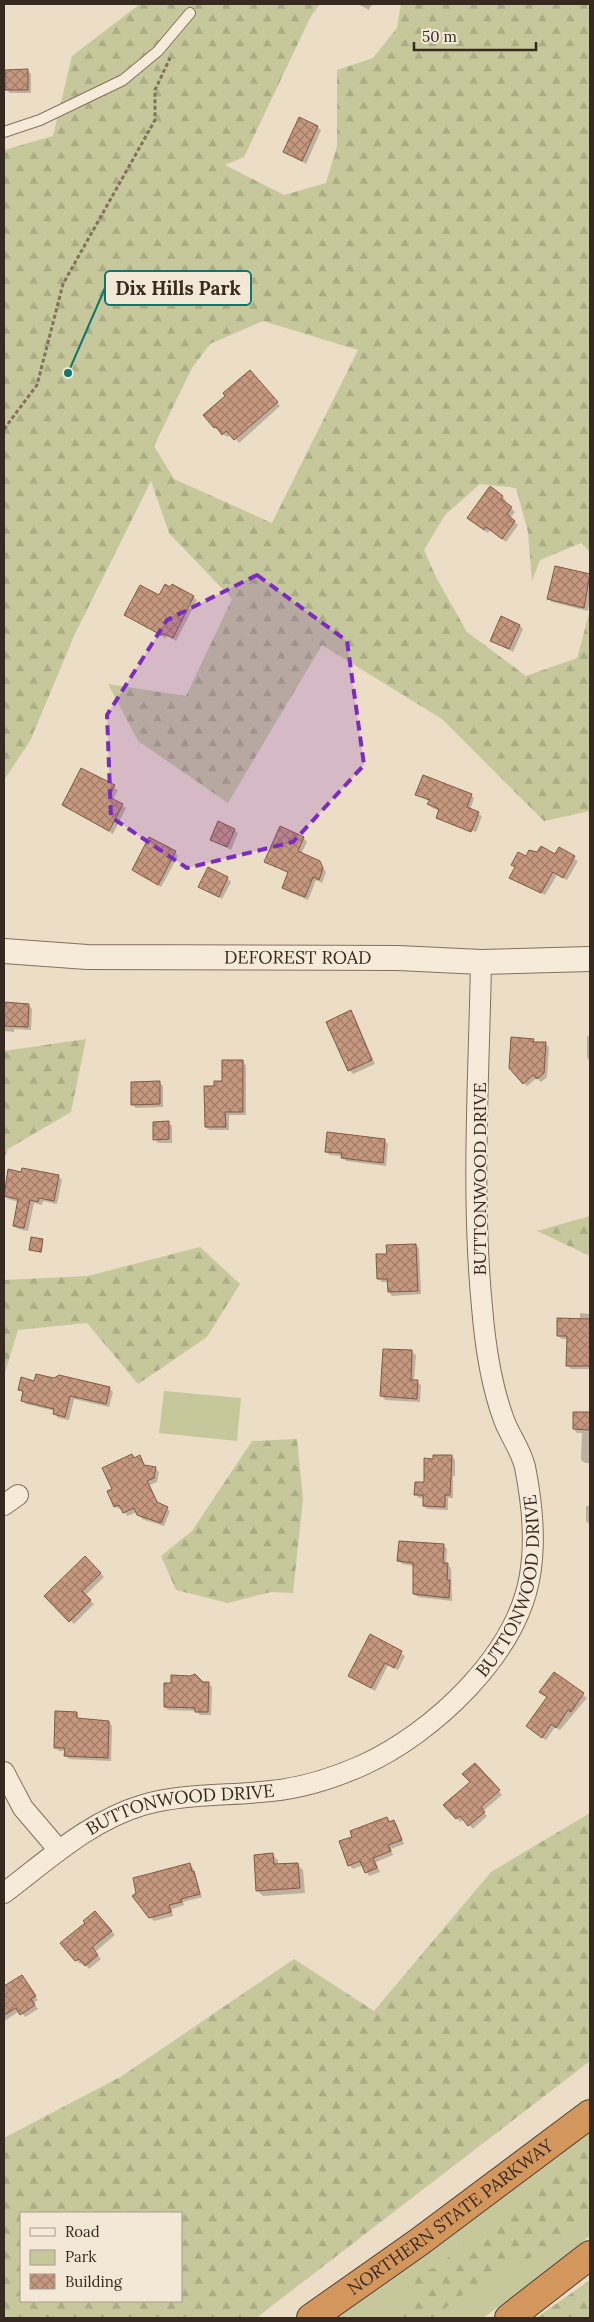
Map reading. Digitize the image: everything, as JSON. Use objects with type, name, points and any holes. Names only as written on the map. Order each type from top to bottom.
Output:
[{"type":"highway","name":"NORTHERN STATE PARKWAY","points":[[311,2318],[419,2242],[590,2114]]},
{"type":"highway","points":[[510,2318],[590,2255]]},
{"type":"street","name":"DEFOREST ROAD","points":[[4,951],[87,957],[398,958],[481,962],[590,959]]},
{"type":"street","name":"BUTTONWOOD DRIVE","points":[[4,1893],[58,1849],[102,1821],[143,1805],[183,1797],[272,1791],[315,1783],[360,1766],[399,1747],[438,1718],[473,1684],[500,1646],[520,1611],[530,1576],[532,1505],[524,1462],[504,1418],[493,1378],[485,1342],[480,1292],[478,1200],[481,962]]},
{"type":"street","points":[[4,1772],[23,1808],[58,1849]]},
{"type":"lane","points":[[4,132],[40,120],[123,80],[158,51],[190,13]]},
{"type":"path","points":[[4,426],[37,385],[63,284],[155,120],[155,90],[171,56]]},
{"type":"highlighted area","points":[[257,575],[347,641],[364,765],[293,842],[187,868],[111,817],[107,715],[167,620]]},
{"type":"green space","points":[[140,4],[320,4],[311,16],[244,157],[225,165],[284,195],[326,183],[337,146],[337,70],[373,58],[397,28],[401,4],[590,4],[590,552],[581,543],[540,560],[532,581],[528,532],[516,488],[480,484],[445,515],[424,550],[436,577],[467,632],[526,676],[577,658],[590,610],[590,811],[544,821],[442,719],[322,645],[228,803],[138,741],[108,684],[186,696],[232,599],[169,533],[151,481],[74,636],[30,741],[4,780],[4,150],[53,136],[72,56]],"holes":[[[263,321],[358,350],[272,523],[174,479],[154,446],[192,368],[210,344]]]},
{"type":"green space","points":[[86,1039],[71,1112],[8,1149],[4,1159],[4,1051]]},
{"type":"green space","points":[[590,1216],[590,1256],[537,1231]]},
{"type":"green space","points":[[200,1247],[240,1284],[207,1337],[138,1384],[87,1323],[18,1330],[4,1376],[4,1280],[88,1276]]},
{"type":"green space","points":[[164,1391],[241,1398],[237,1441],[159,1433]]},
{"type":"green space","points":[[297,1439],[303,1499],[293,1593],[271,1592],[228,1603],[176,1590],[161,1556],[192,1531],[252,1441]]},
{"type":"green space","points":[[590,1813],[590,2061],[256,2318],[4,2318],[4,2138],[122,2076],[294,1959],[374,2011],[491,1872]]},
{"type":"green space","points":[[590,2125],[590,2235],[564,2259],[483,2318],[325,2318]]},
{"type":"green space","points":[[590,2144],[590,2210],[541,2253],[484,2278],[443,2310],[438,2318],[390,2318],[416,2292],[414,2276],[436,2267]]},
{"type":"green space","points":[[590,2280],[590,2318],[536,2318]]},
{"type":"building","points":[[28,69],[28,90],[5,90],[5,70]]},
{"type":"building","points":[[299,117],[318,126],[302,161],[283,152]]},
{"type":"building","points":[[250,370],[278,402],[234,440],[226,431],[222,435],[203,415],[225,396],[223,393]]},
{"type":"building","points":[[490,486],[503,496],[501,499],[512,507],[507,514],[515,521],[502,539],[486,527],[484,530],[467,518]]},
{"type":"building","points":[[555,566],[590,574],[584,608],[547,599]]},
{"type":"building","points":[[165,584],[170,587],[172,584],[194,596],[173,638],[164,634],[161,635],[124,615],[140,585],[159,595]]},
{"type":"building","points":[[501,616],[520,625],[509,649],[490,641]]},
{"type":"building","points":[[81,768],[115,785],[109,797],[123,804],[109,831],[62,805]]},
{"type":"building","points":[[423,775],[472,794],[467,807],[479,812],[471,832],[436,818],[439,809],[427,804],[430,800],[415,795]]},
{"type":"building","points":[[218,821],[235,829],[227,847],[210,840]]},
{"type":"building","points":[[280,826],[304,837],[298,851],[320,861],[323,868],[319,880],[313,877],[305,897],[282,888],[288,872],[264,862]]},
{"type":"building","points":[[149,837],[176,851],[158,885],[132,870]]},
{"type":"building","points":[[541,846],[555,854],[559,847],[575,856],[563,878],[553,872],[541,893],[509,878],[515,867],[511,865],[518,852],[526,856],[529,850],[537,852]]},
{"type":"building","points":[[208,867],[228,877],[219,897],[198,887]]},
{"type":"building","points":[[4,1002],[29,1004],[28,1027],[4,1026]]},
{"type":"building","points":[[351,1010],[372,1060],[348,1071],[326,1022]]},
{"type":"building","points":[[511,1037],[534,1039],[533,1042],[546,1042],[544,1073],[537,1079],[533,1075],[523,1084],[509,1068]]},
{"type":"building","points":[[222,1060],[243,1060],[243,1112],[225,1112],[226,1127],[205,1127],[204,1086],[214,1086],[214,1081],[222,1081]]},
{"type":"building","points":[[160,1081],[160,1104],[131,1105],[131,1082]]},
{"type":"building","points":[[169,1121],[169,1139],[153,1140],[153,1122]]},
{"type":"building","points":[[327,1132],[385,1139],[383,1163],[341,1158],[342,1153],[325,1152]]},
{"type":"building","points":[[22,1168],[59,1175],[54,1201],[39,1198],[38,1202],[30,1200],[24,1228],[13,1226],[18,1199],[4,1196],[8,1169],[21,1172]]},
{"type":"building","points":[[31,1237],[43,1239],[41,1252],[29,1250]]},
{"type":"building","points":[[416,1244],[418,1291],[388,1292],[387,1279],[377,1279],[376,1254],[387,1254],[386,1245]]},
{"type":"building","points":[[557,1318],[590,1319],[590,1366],[566,1366],[567,1336],[557,1336]]},
{"type":"building","points":[[383,1349],[412,1350],[411,1380],[418,1380],[417,1399],[380,1396]]},
{"type":"building","points":[[36,1374],[54,1378],[59,1375],[110,1387],[106,1404],[70,1396],[65,1417],[53,1414],[54,1409],[21,1401],[23,1391],[18,1390],[21,1377],[34,1381]]},
{"type":"building","points":[[573,1412],[590,1412],[590,1430],[573,1429]]},
{"type":"building","points":[[132,1454],[134,1458],[140,1455],[144,1465],[156,1467],[154,1478],[147,1481],[157,1502],[168,1507],[161,1523],[137,1515],[134,1508],[123,1513],[119,1505],[114,1507],[107,1491],[112,1489],[102,1468]]},
{"type":"building","points":[[433,1455],[452,1455],[450,1495],[445,1495],[445,1507],[423,1506],[423,1495],[414,1495],[415,1482],[424,1482],[424,1458],[433,1459]]},
{"type":"building","points":[[399,1541],[444,1544],[443,1563],[448,1563],[447,1580],[450,1580],[449,1598],[413,1594],[413,1563],[397,1561]]},
{"type":"building","points":[[85,1556],[101,1573],[82,1591],[91,1600],[69,1622],[44,1596]]},
{"type":"building","points":[[370,1634],[402,1651],[394,1668],[385,1663],[371,1688],[348,1676]]},
{"type":"building","points":[[554,1672],[584,1693],[571,1712],[568,1710],[556,1728],[551,1724],[542,1738],[526,1726],[547,1697],[539,1692]]},
{"type":"building","points":[[195,1674],[203,1682],[209,1682],[208,1712],[195,1712],[195,1708],[164,1707],[164,1683],[171,1683],[171,1675],[190,1676]]},
{"type":"building","points":[[55,1711],[77,1712],[77,1718],[109,1721],[108,1758],[64,1756],[65,1748],[54,1748]]},
{"type":"building","points":[[475,1763],[500,1790],[481,1807],[485,1812],[468,1826],[460,1816],[456,1819],[443,1805],[470,1782],[462,1774]]},
{"type":"building","points":[[387,1817],[389,1822],[394,1820],[402,1840],[388,1845],[391,1851],[373,1858],[377,1868],[365,1873],[360,1861],[348,1866],[339,1841],[352,1837],[350,1831]]},
{"type":"building","points":[[273,1853],[274,1864],[298,1863],[300,1888],[256,1891],[254,1855]]},
{"type":"building","points":[[190,1863],[200,1894],[181,1899],[182,1902],[169,1905],[171,1912],[149,1918],[132,1896],[136,1893],[133,1878]]},
{"type":"building","points":[[95,1911],[112,1931],[92,1947],[98,1955],[85,1966],[79,1959],[75,1961],[60,1943],[85,1923],[83,1921]]},
{"type":"building","points":[[22,1975],[36,1996],[31,1999],[35,2005],[20,2015],[16,2008],[4,2015],[4,1986]]},
{"type":"place","name":"Dix Hills Park","points":[[68,373]]}]
